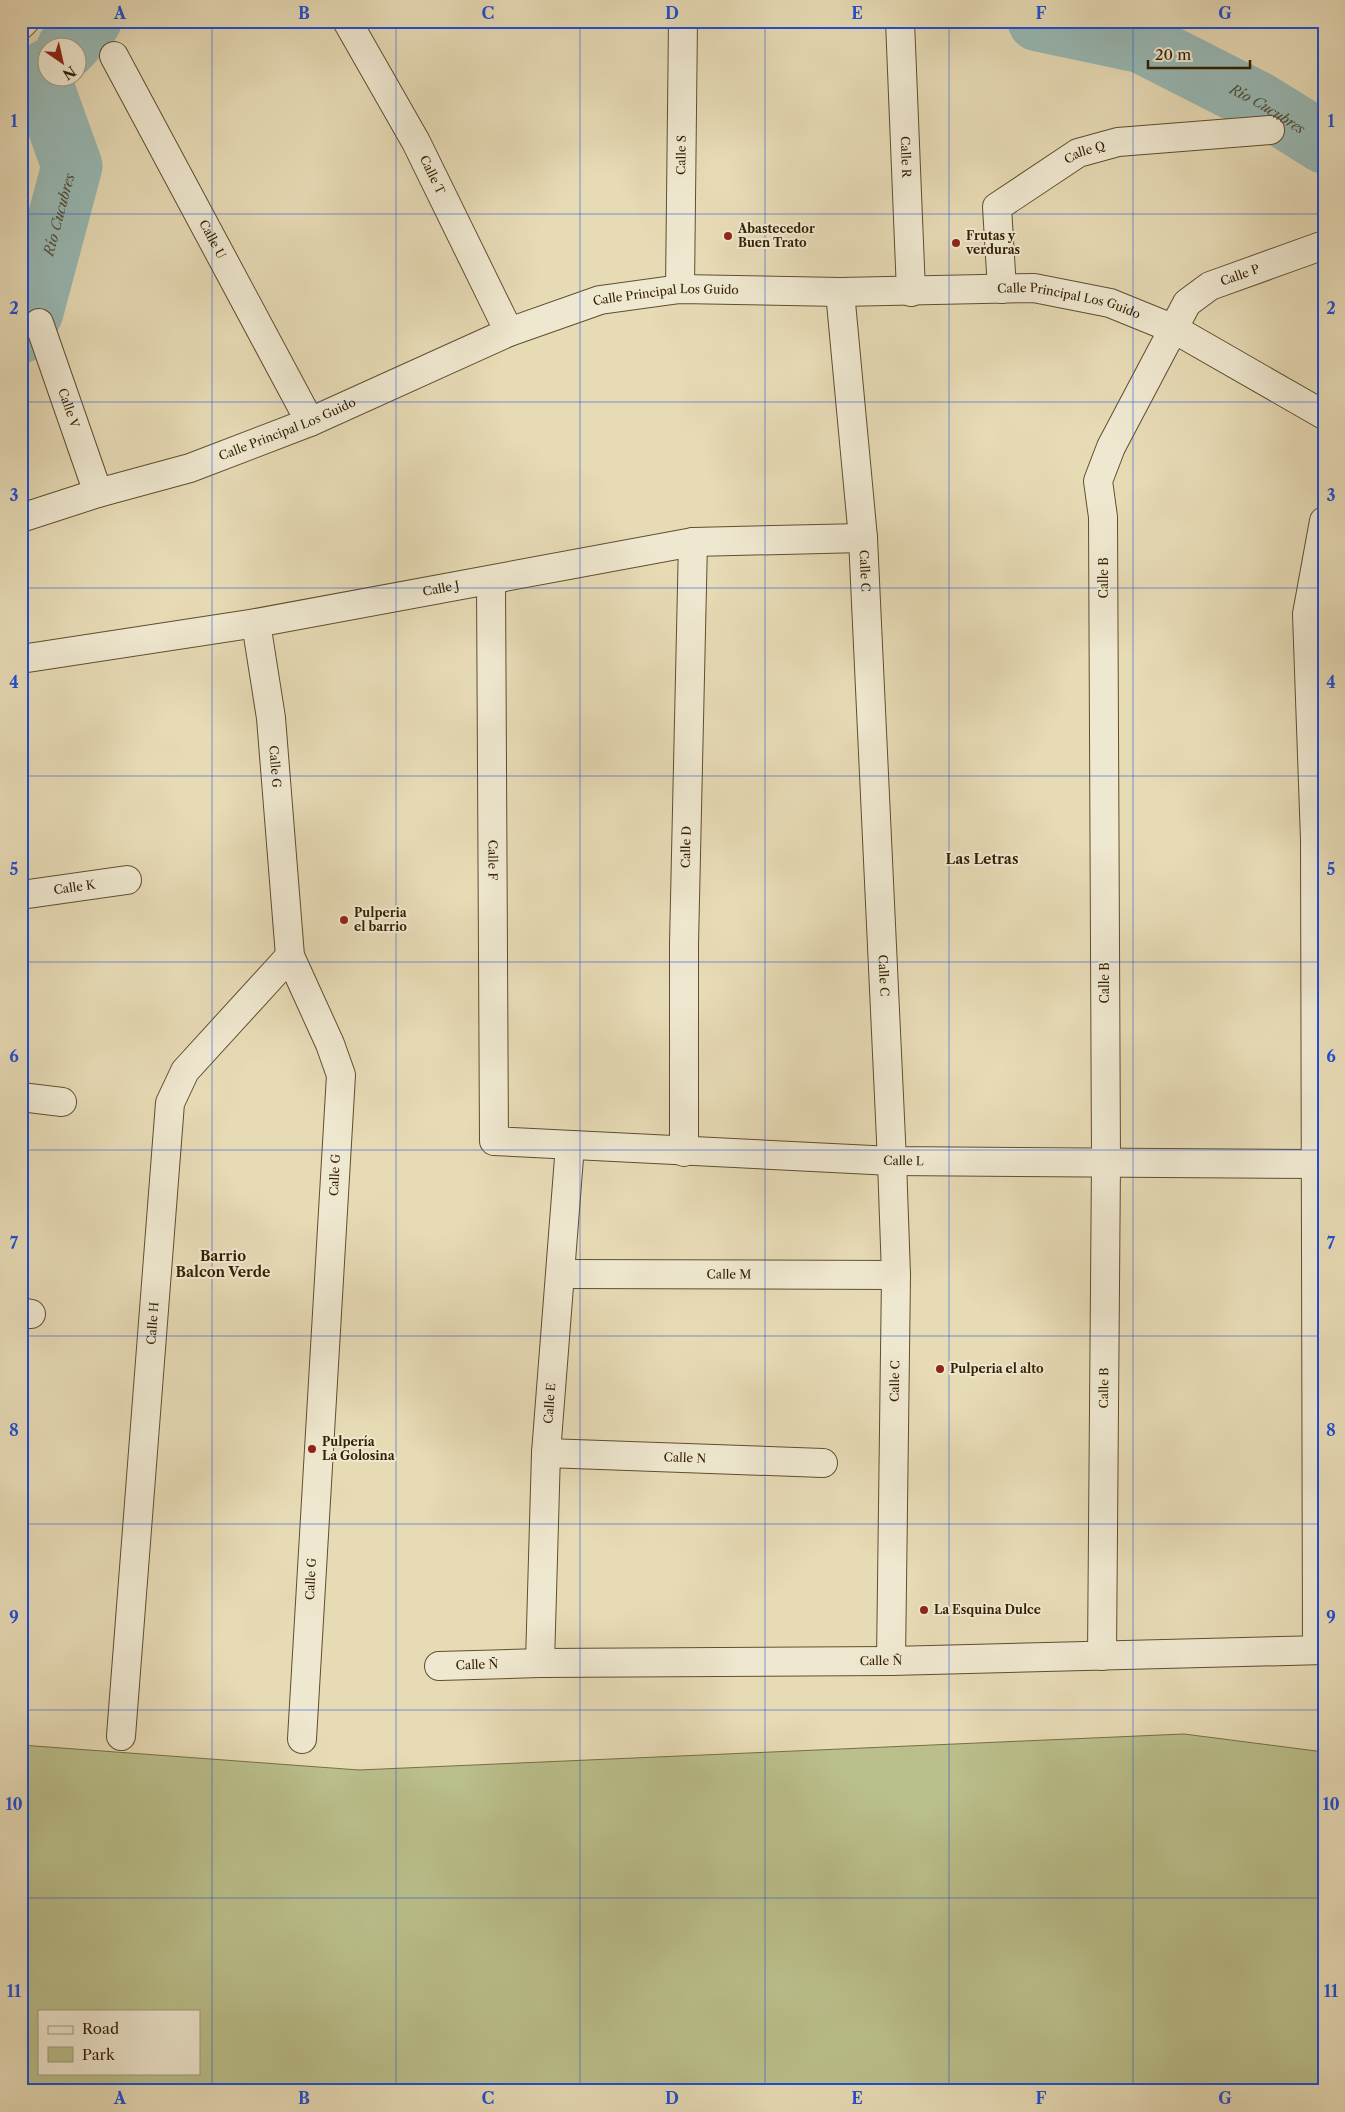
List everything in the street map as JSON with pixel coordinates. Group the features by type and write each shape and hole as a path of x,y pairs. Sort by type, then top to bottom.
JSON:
{"street":[{"path":"21,24 25,21"},
{"name":"Calle T","path":"347,21 416,142 509,332"},
{"name":"Calle S","path":"680,289 683,21"},
{"name":"Calle R","path":"900,21 911,292"},
{"name":"Calle U","path":"114,56 310,422"},
{"name":"Calle Q","path":"1002,289 996,208 1078,153 1118,142 1270,130"},
{"name":"Calle P","path":"1174,329 1187,303 1210,286 1324,245"},
{"name":"Calle Principal Los Guido","path":"21,518 98,493 190,468 310,422 509,332 600,300 680,289 911,292 1034,288 1110,304 1174,329 1324,415"},
{"name":"Calle C","path":"840,292 863,538 892,1161 896,1275 891,1661"},
{"name":"Calle V","path":"39,323 98,493"},
{"name":"Calle B","path":"1102,1656 1106,1161 1103,517 1098,481 1111,447 1174,329"},
{"path":"1320,1650 1315,1164 1319,840 1307,614 1324,521"},
{"name":"Calle J","path":"21,659 256,623 693,542 863,538"},
{"name":"Calle D","path":"684,1152 684,944 693,542"},
{"name":"Calle F","path":"491,580 494,1140"},
{"name":"Calle G","path":"256,623 271,718 290,956 330,1044 341,1075 302,1739"},
{"name":"Calle K","path":"21,895 127,880"},
{"name":"Calle H","path":"121,1736 170,1103 185,1072 290,956"},
{"path":"21,1098 62,1102"},
{"name":"Calle L","path":"494,1140 684,1152 892,1161 1106,1161 1315,1164"},
{"name":"Calle E","path":"540,1663 546,1453 570,1145"},
{"name":"Calle M","path":"560,1274 896,1275"},
{"name":"Calle N","path":"546,1453 823,1463"},
{"name":"Calle Ñ","path":"439,1666 540,1663 891,1661 1320,1650"}],"green space":[{"path":"1184,1734 1324,1752 1324,2091 21,2091 21,1745 359,1770"}],"waterway":[{"name":"Río Cucubres","path":"76,38 91,21"},
{"name":"Río Cucubres","path":"1038,21 1142,43 1258,102 1324,143"},
{"name":"Río Cucubres","path":"21,333 33,312 72,166 44,88"}],"place":[{"name":"Abastecedor Buen Trato","path":"728,236"},
{"name":"Frutas y verduras","path":"956,243"},
{"name":"Pulperia el barrio","path":"344,920"},
{"name":"Pulperia el alto","path":"940,1369"},
{"name":"Pulpería La Golosina","path":"312,1449"},
{"name":"La Esquina Dulce","path":"924,1610"}],"district":[{"name":"Las Letras","path":"982,859"},
{"name":"Barrio Balcon Verde","path":"223,1264"}]}
